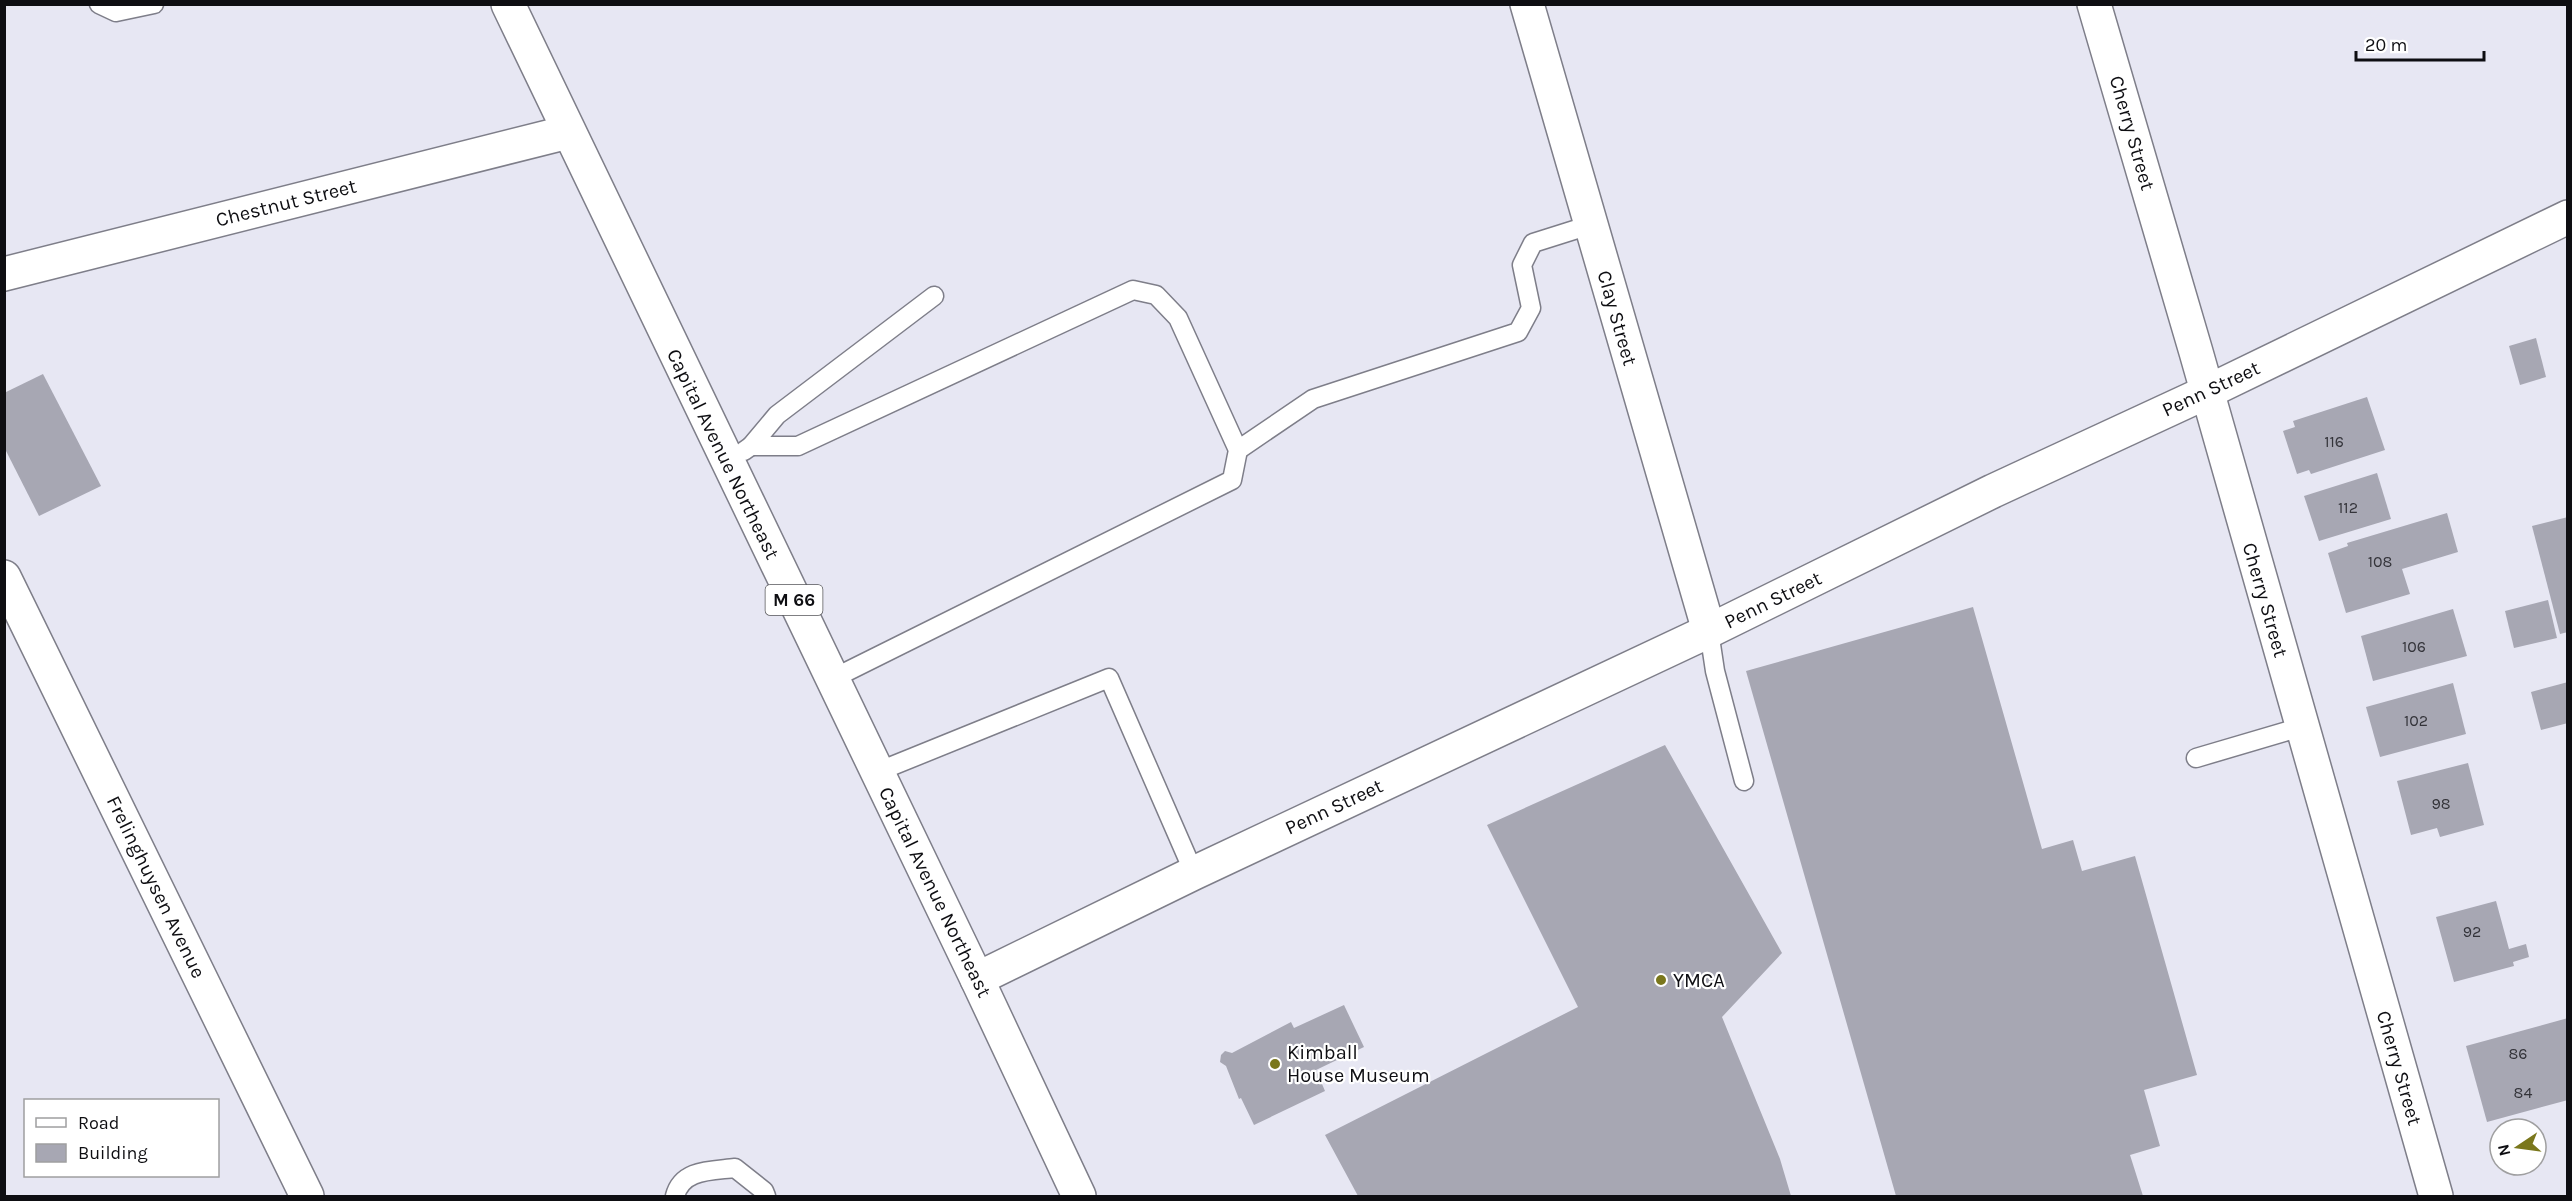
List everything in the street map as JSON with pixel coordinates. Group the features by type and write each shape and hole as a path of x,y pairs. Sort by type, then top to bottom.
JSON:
{"street":[{"name":"Capital Avenue Northeast","path":"508,4 568,132 739,454 832,679 1079,1197"},
{"name":"Clay Street","path":"1527,4 1709,631"},
{"name":"Cherry Street","path":"2094,4 2436,1197"},
{"name":"Chestnut Street","path":"4,274 568,132"},
{"name":"Penn Street","path":"977,979 1194,873 1709,631 1993,491 2207,392 2568,217"},
{"name":"Frelinghuysen Avenue","path":"4,577 307,1197"}],"lane":[{"path":"99,4 116,12 154,4"},
{"path":"1238,450 1313,399 1518,332 1531,308 1522,265 1533,243 1590,225"},
{"path":"739,454 798,446 1133,290 1156,295 1178,318 1238,450 1232,480 832,679"},
{"path":"739,454 777,415 934,296"},
{"path":"1709,631 1715,671 1744,781"},
{"path":"877,772 1109,678 1194,873"},
{"path":"2196,758 2301,727"},
{"path":"675,1197 678,1186 692,1174 735,1168 764,1191 766,1197"}],"building":[{"path":"2536,338 2546,377 2520,385 2509,346"},
{"path":"43,374 101,486 39,516 4,447 4,393"},
{"path":"2367,397 2385,450 2311,474 2309,470 2297,474 2283,431 2295,427 2293,421"},
{"path":"2377,473 2391,519 2319,541 2304,496"},
{"path":"2447,513 2458,552 2402,569 2410,594 2346,613 2328,553 2348,546 2347,543"},
{"path":"2568,517 2568,632 2560,634 2532,526"},
{"path":"2548,600 2557,638 2514,648 2505,611"},
{"path":"1973,607 2042,849 2073,840 2082,871 2135,856 2197,1075 2144,1090 2160,1146 2130,1155 2143,1196 1896,1196 1746,671"},
{"path":"2453,609 2467,656 2373,681 2361,636"},
{"path":"2568,682 2568,723 2541,730 2531,692"},
{"path":"2453,683 2466,734 2380,757 2366,707"},
{"name":"YMCA","path":"1665,745 1782,953 1722,1017 1780,1159 1791,1196 1358,1196 1325,1135 1578,1007 1487,825"},
{"path":"2468,763 2484,825 2440,837 2437,828 2411,835 2397,781"},
{"path":"2496,901 2509,949 2526,944 2529,957 2513,962 2514,966 2454,982 2436,917"},
{"name":"Kimball House Museum","path":"1344,1005 1364,1047 1316,1070 1325,1091 1254,1125 1241,1098 1239,1099 1226,1066 1220,1062 1221,1055 1225,1051 1232,1053 1291,1022 1294,1028"},
{"path":"2568,1018 2568,1100 2505,1117 2488,1117 2487,1122 2466,1046"}],"place":[{"name":"YMCA","path":"1661,980"},
{"name":"Kimball House Museum","path":"1275,1064"}]}
